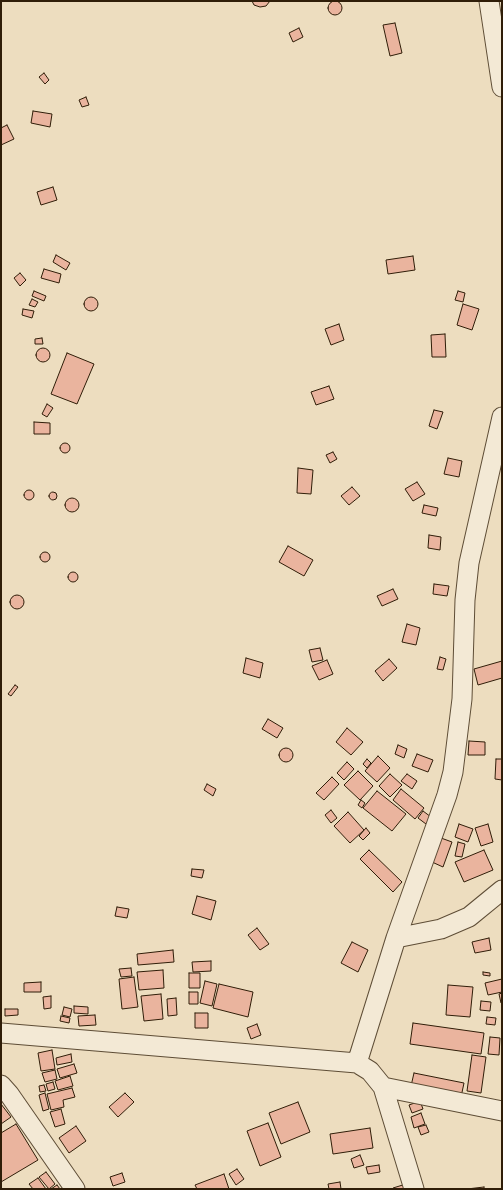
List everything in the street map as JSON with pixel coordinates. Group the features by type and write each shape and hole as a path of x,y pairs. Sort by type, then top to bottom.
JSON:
{"street":[{"path":"489,1 502,87"},
{"path":"357,1063 396,938 447,795 453,772 462,699 465,600 469,564 502,418"},
{"path":"396,938 441,929 469,917 502,890"},
{"path":"1,1033 357,1063 370,1071 383,1087 414,1189"},
{"path":"1,1085 9,1094 75,1189"},
{"path":"383,1087 502,1111"}],"building":[{"path":"252,1 270,1 266,6 260,7 254,5"},
{"path":"335,1 340,3 342,8 340,13 335,15 330,13 328,8 330,3"},
{"path":"395,23 402,53 390,56 383,25"},
{"path":"299,28 303,37 293,42 289,33"},
{"path":"44,73 49,80 45,84 39,77"},
{"path":"86,97 89,105 82,107 79,100"},
{"path":"33,111 52,114 50,127 31,123"},
{"path":"7,125 14,139 1,145 1,128"},
{"path":"53,187 57,200 41,205 37,192"},
{"path":"56,255 70,263 66,270 53,262"},
{"path":"413,256 415,270 388,274 386,260"},
{"path":"44,269 61,274 59,283 41,278"},
{"path":"20,273 26,280 20,286 14,278"},
{"path":"34,291 46,296 44,301 32,296"},
{"path":"458,291 465,293 463,302 455,300"},
{"path":"88,297 94,297 98,301 98,307 94,311 88,311 84,307 84,301"},
{"path":"32,299 38,302 35,307 29,305"},
{"path":"463,304 479,309 472,330 457,325"},
{"path":"23,309 34,311 32,318 22,315"},
{"path":"339,324 344,340 331,345 325,329"},
{"path":"445,334 446,357 432,357 431,335"},
{"path":"42,338 43,344 35,344 35,339"},
{"path":"40,348 46,348 50,352 50,358 46,362 40,362 36,358 36,352"},
{"path":"67,353 94,364 77,404 51,394"},
{"path":"329,386 334,399 316,405 311,392"},
{"path":"47,404 53,408 47,417 42,414"},
{"path":"434,410 443,412 437,429 429,426"},
{"path":"34,422 50,423 50,434 34,434"},
{"path":"63,443 67,443 69,444 69,452 63,453 60,450 60,446"},
{"path":"333,452 337,459 330,463 326,455"},
{"path":"448,458 462,461 459,477 444,474"},
{"path":"298,468 313,470 311,494 297,493"},
{"path":"417,482 425,494 413,501 405,489"},
{"path":"352,487 360,496 349,505 341,496"},
{"path":"27,490 31,490 34,495 31,500 27,500 24,497 24,493"},
{"path":"51,492 55,492 57,496 55,500 51,500 49,498 49,494"},
{"path":"69,498 75,498 79,502 79,508 75,512 69,512 65,508 65,502"},
{"path":"424,505 438,508 436,516 422,513"},
{"path":"429,535 441,537 440,550 428,548"},
{"path":"288,546 313,560 304,576 279,562"},
{"path":"43,552 47,552 49,553 49,561 43,562 40,559 40,555"},
{"path":"71,572 75,572 77,573 77,581 71,582 68,579 68,575"},
{"path":"434,584 449,586 447,596 433,594"},
{"path":"393,589 398,599 382,606 377,596"},
{"path":"14,595 20,595 24,599 24,605 20,609 14,609 10,605 10,599"},
{"path":"407,624 420,628 416,645 402,642"},
{"path":"320,648 323,660 312,662 309,650"},
{"path":"440,657 446,659 443,670 437,669"},
{"path":"246,658 263,663 260,678 243,673"},
{"path":"389,659 397,668 383,681 375,671"},
{"path":"327,660 333,674 319,680 312,666"},
{"path":"502,661 502,678 478,685 474,669"},
{"path":"15,685 18,687 11,696 8,694"},
{"path":"268,719 283,728 277,738 262,729"},
{"path":"347,728 363,742 351,755 336,742"},
{"path":"469,741 485,742 485,755 468,755"},
{"path":"398,745 407,749 404,758 395,754"},
{"path":"286,748 291,750 293,755 291,760 286,762 281,760 279,755 281,750"},
{"path":"417,754 433,760 428,772 412,766"},
{"path":"378,756 390,768 377,782 365,771"},
{"path":"367,759 371,763 367,768 363,764"},
{"path":"496,759 502,759 502,780 495,779"},
{"path":"347,762 354,769 344,780 337,773"},
{"path":"358,771 373,786 360,800 344,785"},
{"path":"390,774 402,785 390,797 379,786"},
{"path":"407,774 417,781 412,789 401,781"},
{"path":"332,777 339,784 324,800 316,793"},
{"path":"207,784 216,789 213,796 204,790"},
{"path":"401,789 424,808 415,819 393,800"},
{"path":"377,791 406,814 392,831 363,808"},
{"path":"361,800 365,803 362,808 358,805"},
{"path":"331,810 337,818 331,823 325,815"},
{"path":"423,811 431,817 426,824 418,818"},
{"path":"348,812 364,830 350,843 334,826"},
{"path":"459,824 473,829 468,842 455,837"},
{"path":"488,824 493,842 481,846 475,828"},
{"path":"366,828 370,833 363,840 359,836"},
{"path":"441,838 452,842 443,867 432,862"},
{"path":"458,842 465,844 462,857 455,856"},
{"path":"369,850 402,882 393,892 360,859"},
{"path":"484,850 493,870 464,882 455,862"},
{"path":"192,869 204,870 202,878 191,876"},
{"path":"197,896 216,901 211,920 192,914"},
{"path":"117,907 129,909 127,918 115,916"},
{"path":"257,928 269,944 260,950 248,935"},
{"path":"489,938 491,950 475,953 472,942"},
{"path":"352,942 368,950 358,972 341,963"},
{"path":"173,950 174,962 138,965 137,954"},
{"path":"211,961 211,971 193,972 192,962"},
{"path":"131,968 132,976 121,977 119,969"},
{"path":"163,970 164,988 139,990 137,972"},
{"path":"483,972 490,973 490,976 483,975"},
{"path":"189,973 200,973 200,988 189,988"},
{"path":"134,977 138,1007 122,1009 119,979"},
{"path":"502,979 502,992 488,995 485,983"},
{"path":"205,981 217,984 212,1006 200,1003"},
{"path":"41,982 41,992 24,992 24,983"},
{"path":"219,984 253,992 248,1017 213,1008"},
{"path":"448,985 473,987 470,1017 446,1015"},
{"path":"189,992 198,992 198,1004 189,1004"},
{"path":"502,993 502,1003 501,1003 499,994"},
{"path":"161,994 163,1019 144,1021 141,996"},
{"path":"51,996 51,1008 44,1009 43,997"},
{"path":"176,998 177,1015 168,1016 167,999"},
{"path":"481,1001 491,1002 490,1011 480,1010"},
{"path":"74,1006 88,1007 88,1014 74,1013"},
{"path":"64,1007 72,1009 70,1017 62,1015"},
{"path":"5,1009 18,1009 18,1015 5,1016"},
{"path":"195,1013 208,1013 208,1028 195,1028"},
{"path":"95,1015 96,1025 79,1026 78,1016"},
{"path":"61,1016 70,1018 69,1023 60,1021"},
{"path":"487,1017 496,1018 495,1025 486,1024"},
{"path":"413,1023 484,1033 481,1054 410,1044"},
{"path":"257,1024 261,1035 251,1039 247,1028"},
{"path":"490,1037 500,1038 499,1055 488,1054"},
{"path":"52,1050 55,1069 41,1071 38,1053"},
{"path":"71,1054 72,1062 57,1065 56,1058"},
{"path":"472,1055 486,1057 481,1093 467,1091"},
{"path":"74,1064 77,1073 60,1078 57,1069"},
{"path":"55,1070 57,1079 45,1082 42,1073"},
{"path":"414,1073 464,1083 461,1097 411,1086"},
{"path":"70,1076 73,1086 58,1090 55,1081"},
{"path":"53,1082 55,1089 48,1091 46,1084"},
{"path":"44,1085 46,1091 40,1092 39,1086"},
{"path":"72,1088 75,1097 63,1100 64,1107 51,1110 47,1094"},
{"path":"45,1093 49,1109 43,1111 39,1095"},
{"path":"125,1093 134,1102 118,1117 109,1107"},
{"path":"420,1101 423,1109 412,1113 409,1105"},
{"path":"298,1102 310,1132 281,1144 269,1113"},
{"path":"1,1104 11,1117 1,1124"},
{"path":"61,1109 65,1124 55,1127 50,1112"},
{"path":"421,1113 425,1124 414,1128 411,1117"},
{"path":"268,1123 281,1157 260,1166 247,1131"},
{"path":"16,1124 38,1160 1,1182 1,1133"},
{"path":"426,1125 429,1132 421,1135 418,1127"},
{"path":"76,1126 86,1141 69,1153 59,1138"},
{"path":"370,1128 373,1148 333,1154 330,1134"},
{"path":"360,1155 364,1165 354,1168 351,1159"},
{"path":"379,1165 380,1172 368,1174 366,1167"},
{"path":"237,1169 244,1179 236,1185 229,1174"},
{"path":"46,1172 55,1184 49,1189 39,1177"},
{"path":"122,1173 125,1182 113,1186 110,1177"},
{"path":"224,1174 229,1189 197,1189 195,1185"},
{"path":"38,1178 46,1189 33,1189 29,1184"},
{"path":"340,1182 341,1189 329,1189 328,1184"},
{"path":"406,1184 408,1189 393,1188"},
{"path":"57,1185 60,1189 51,1189"},
{"path":"484,1187 484,1189 467,1189"}]}
